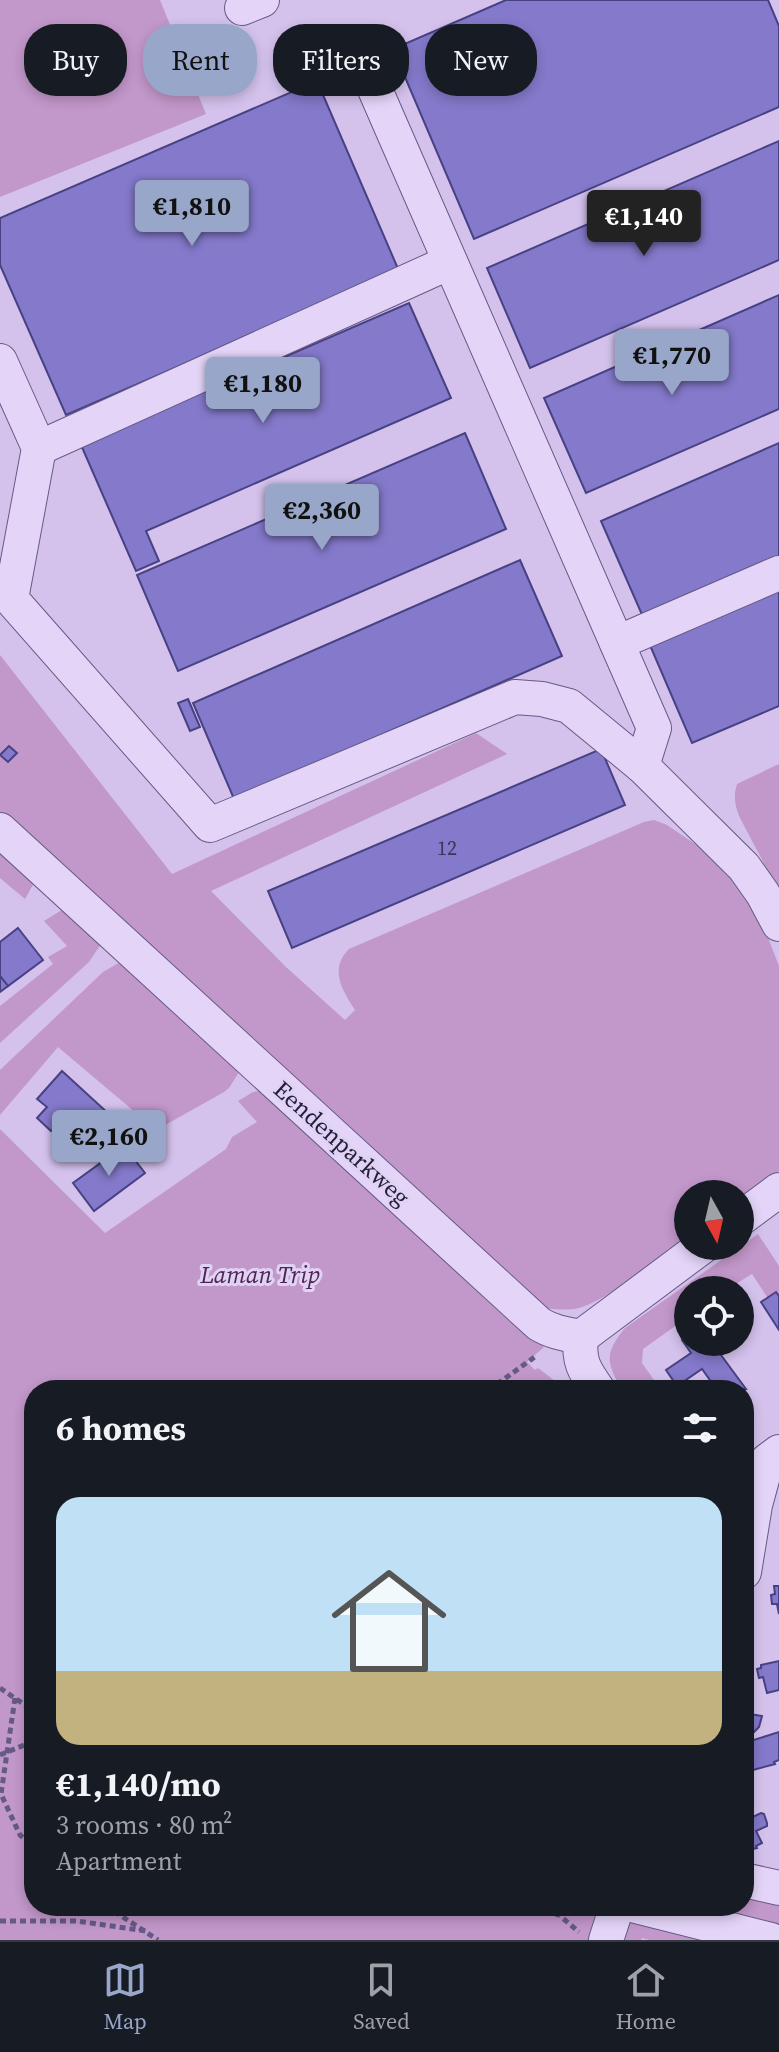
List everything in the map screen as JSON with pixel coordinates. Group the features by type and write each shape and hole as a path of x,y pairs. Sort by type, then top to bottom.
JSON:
{"street":[{"path":"378,96 654,728 642,766"},
{"path":"39,448 450,262"},
{"path":"0,361 39,448 6,592 210,825 515,697 542,699 569,706 642,766 744,867 779,924"},
{"path":"617,643 779,573"},
{"name":"Eendenparkweg","path":"0,830 539,1324 557,1333 581,1337"},
{"path":"754,1209 779,1190"},
{"path":"590,1380 580,1361 581,1337 684,1260"},
{"path":"754,1495 767,1461 779,1452"},
{"path":"754,1882 779,1888"},
{"path":"606,1940 614,1916"},
{"path":"676,1916 771,1940"}],"path":[{"path":"503,1380 547,1349 581,1337"},
{"path":"0,1688 24,1704"},
{"path":"15,1698 3,1754 0,1794 24,1838"},
{"path":"3,1754 24,1745"},
{"path":"122,1916 158,1940"},
{"path":"560,1916 589,1940"},
{"path":"0,1921 77,1921 146,1931"}],"green space":[{"path":"0,0 160,0 170,24 143,24 143,96 199,96 206,114 0,197"},
{"path":"0,655 172,874 476,733 507,754 211,891 286,967 345,1020 355,1010 342,987 339,972 349,949 644,822 654,820 667,825 698,846 740,887 757,909 779,966 779,1171 754,1189 754,1180 674,1180 674,1246 620,1287 591,1303 570,1309 542,1308 0,813"},
{"path":"779,764 779,892 740,818 735,797 737,784"},
{"path":"0,841 38,876 25,899 0,878"},
{"path":"70,905 105,938 89,962 0,1043 0,1006 53,964 48,957 67,946 44,921"},
{"path":"127,958 244,1064 229,1088 167,1124 148,1123 58,1047 0,1115 0,1070 103,972"},
{"name":"Laman Trip","path":"269,1089 545,1342 543,1348 527,1362 554,1380 24,1380 24,1916 599,1916 592,1940 0,1940 0,1129 105,1233 226,1149 232,1137 257,1122 238,1101 253,1092"},
{"path":"758,1234 779,1266 779,1315 752,1274 699,1276 721,1260 754,1260 754,1237"},
{"path":"674,1293 674,1327 643,1349 642,1363 654,1380 617,1380 610,1365 613,1345 625,1328"},
{"path":"754,1900 779,1906 779,1932 714,1916 754,1916"},
{"path":"643,1921 714,1940 616,1940 624,1923"}],"building":[{"path":"506,0 768,0 779,26 779,107 474,239 409,87 409,42 425,35 425,96 537,96 537,24 451,24"},
{"path":"282,96 323,96 399,271 66,415 0,265 0,218"},
{"path":"779,141 779,260 530,368 487,268"},
{"path":"779,295 779,409 586,493 544,398"},
{"path":"409,303 451,398 146,531 159,561 136,571 81,445"},
{"path":"465,433 506,529 178,671 137,575"},
{"path":"779,443 779,557 643,617 601,521"},
{"path":"520,560 562,656 234,799 193,703"},
{"path":"779,587 779,706 692,743 649,643"},
{"path":"188,699 200,727 190,731 178,703"},
{"path":"9,746 17,753 8,762 0,755"},
{"path":"601,749 625,805 292,948 268,891"},
{"path":"18,928 43,960 8,986 0,976 0,942"},
{"path":"0,976 8,986 0,992"},
{"path":"62,1071 109,1114 84,1142 61,1120 51,1131 37,1118 47,1107 37,1099"},
{"path":"124,1146 145,1173 94,1211 73,1183"},
{"path":"776,1292 779,1296 779,1330 761,1302"},
{"path":"687,1356 722,1356 739,1380 710,1380 702,1369 686,1380 673,1380 666,1370"},
{"path":"774,1586 779,1586 779,1614 777,1604 772,1604"},
{"path":"779,1661 779,1690 767,1693 763,1677 759,1678 757,1669"},
{"path":"754,1715 762,1716 754,1732"},
{"path":"779,1732 779,1760 754,1770 754,1740"},
{"path":"764,1814 767,1826 756,1831 762,1843 754,1849 754,1816"}]}
